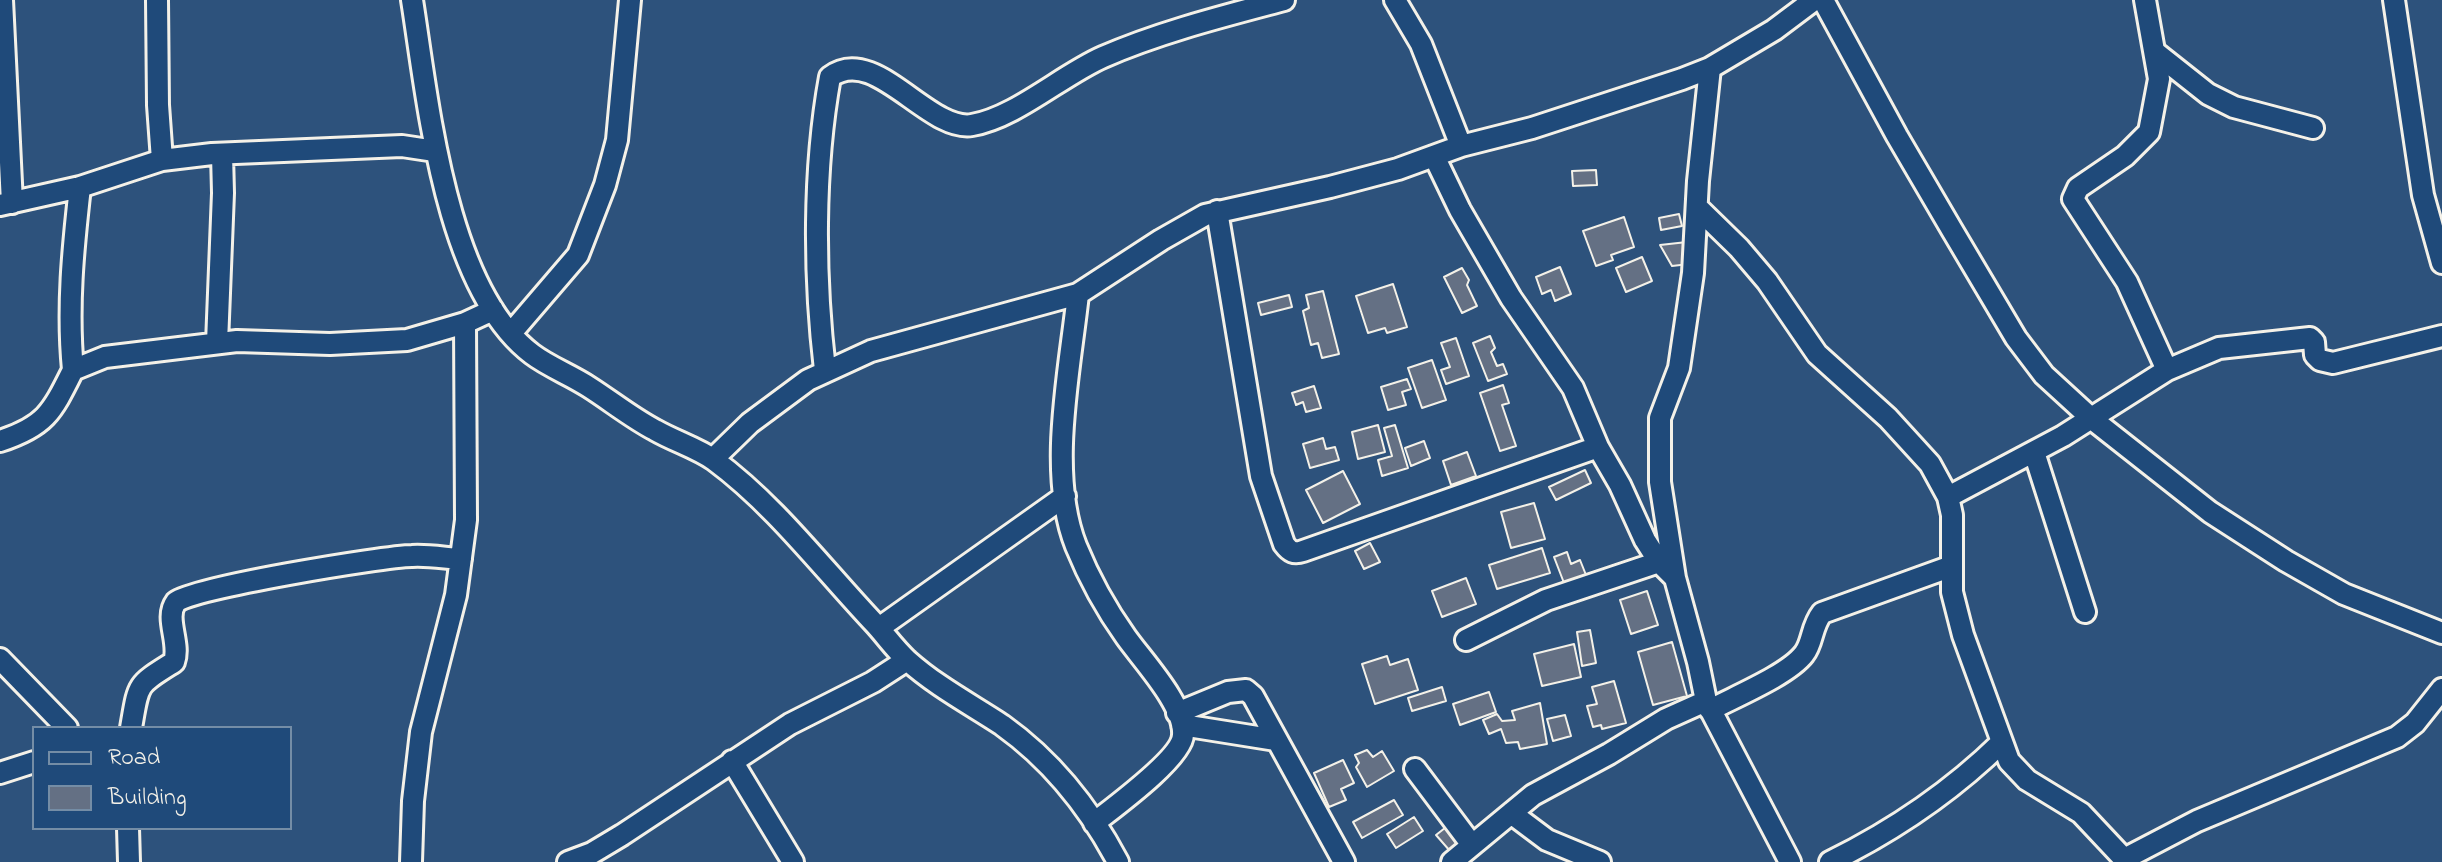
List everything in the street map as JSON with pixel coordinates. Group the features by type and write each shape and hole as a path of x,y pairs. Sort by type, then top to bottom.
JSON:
{"street":[{"path":"2,0 6,204 80,187 162,160 279,149 402,146 435,151"},
{"path":"157,0 162,160"},
{"path":"412,0 435,151 457,227 472,268 493,310 531,353 652,429 713,459 788,529 907,660 1004,727 1050,766 1076,796 1118,862"},
{"path":"512,332 578,255 605,185 617,140 630,0"},
{"path":"825,370 819,319 819,196 830,77 839,70 859,70 880,79 952,123 967,126 1004,114 1100,58 1131,45 1284,0"},
{"path":"1395,0 1421,44 1461,146"},
{"path":"713,459 750,423 825,370 871,351 1078,294 1205,215 1330,187 1461,146 1532,128 1710,68 1774,30 1814,0"},
{"path":"1823,0 1897,136 2016,338 2044,375 2092,419 2210,512 2344,594 2442,633"},
{"path":"2145,0 2159,79 2149,132 2125,156 2078,188 2073,199 2127,282 2167,370"},
{"path":"2394,0 2423,195 2442,263"},
{"path":"2155,52 2208,94 2234,107 2313,128"},
{"path":"1710,68 1696,246 1679,368 1660,418 1660,482 1675,578 1708,706 1790,862"},
{"path":"217,343 222,154"},
{"path":"1434,156 1460,210 1504,285 1539,343 1573,388 1598,447 1620,485 1645,540 1659,562 1675,578"},
{"path":"0,441 20,434 52,412 73,370 69,330 70,284 80,187"},
{"path":"1697,207 1758,270 1817,354 1888,418 1930,464 1948,497 1952,515 1952,592 1963,635 2009,761 2027,780 2081,813 2126,861 2197,821 2397,737 2415,723 2442,689"},
{"path":"1217,211 1261,476 1284,544 1290,551 1296,553 1598,447"},
{"path":"1078,294 1062,439 1065,496 1075,544 1095,589 1180,719 1183,737 1179,748 1152,775 1094,823"},
{"path":"73,370 105,357 237,341 330,344 407,340 465,323 493,310"},
{"path":"411,862 413,801 421,732 445,642 466,520 465,323"},
{"path":"1948,497 2092,419 2167,370 2219,348 2310,338 2314,342 2315,355 2320,360 2333,363 2442,336"},
{"path":"2034,452 2085,612"},
{"path":"879,628 1065,496"},
{"path":"1645,540 1667,531"},
{"path":"131,726 140,686 147,678 174,662 177,653 171,617 180,598 337,565 412,556 461,559"},
{"path":"1466,640 1546,600 1659,562"},
{"path":"1452,862 1533,795 1666,719 1708,706 1787,669 1805,653 1814,624 1822,613 1952,566"},
{"path":"0,659 65,726"},
{"path":"568,862 592,853 622,835 790,724 873,682 907,660"},
{"path":"1180,719 1228,692 1246,690 1253,696 1344,862"},
{"path":"1180,719 1276,740"},
{"path":"1830,862 1859,848 1923,808 1967,776 2002,742"},
{"path":"732,761 793,862"},
{"path":"0,773 32,763"},
{"path":"1415,769 1472,845"},
{"path":"1511,813 1547,840 1600,862"},
{"path":"128,830 129,862"}],"building":[{"path":"1596,170 1597,185 1573,186 1572,171"},
{"path":"1679,214 1682,226 1661,230 1659,218"},
{"path":"1624,217 1634,247 1611,255 1613,260 1596,266 1583,231"},
{"path":"1687,242 1689,264 1672,266 1660,245"},
{"path":"1642,257 1652,281 1626,292 1616,268"},
{"path":"1560,267 1571,294 1555,301 1551,290 1542,294 1536,277"},
{"path":"1462,268 1477,306 1462,313 1444,277"},
{"path":"1393,284 1407,327 1387,333 1385,328 1368,333 1356,296"},
{"path":"1323,291 1339,354 1322,358 1318,343 1311,345 1303,311 1309,308 1306,295"},
{"path":"1289,295 1292,307 1261,315 1258,303"},
{"path":"1490,336 1495,348 1491,352 1497,366 1503,364 1507,374 1488,381 1473,343"},
{"path":"1456,338 1469,376 1446,384 1441,370 1450,367 1441,343"},
{"path":"1432,360 1446,400 1422,408 1408,368"},
{"path":"1407,379 1411,389 1402,392 1406,405 1388,410 1381,387"},
{"path":"1503,385 1509,403 1502,405 1516,446 1500,451 1480,393"},
{"path":"1314,386 1321,408 1306,412 1303,402 1296,405 1292,393"},
{"path":"1378,425 1385,452 1358,459 1352,432"},
{"path":"1395,425 1408,468 1382,476 1378,460 1392,456 1384,428"},
{"path":"1323,438 1326,449 1335,447 1339,460 1310,468 1303,444"},
{"path":"1424,441 1430,458 1411,466 1405,448"},
{"path":"1467,452 1476,476 1451,485 1443,461"},
{"path":"1585,470 1591,483 1556,500 1549,487"},
{"path":"1343,471 1360,504 1323,523 1306,490"},
{"path":"1534,503 1545,539 1511,548 1501,512"},
{"path":"1370,543 1380,562 1364,569 1355,551"},
{"path":"1542,548 1550,573 1497,589 1489,565"},
{"path":"1567,552 1571,564 1580,560 1586,575 1564,583 1554,557"},
{"path":"1466,578 1476,604 1442,617 1432,591"},
{"path":"1647,591 1658,625 1631,634 1620,600"},
{"path":"1590,630 1596,663 1582,666 1577,632"},
{"path":"1672,642 1687,696 1653,705 1638,652"},
{"path":"1574,644 1581,677 1542,686 1534,654"},
{"path":"1387,656 1390,665 1408,659 1418,690 1375,704 1362,664"},
{"path":"1614,681 1626,723 1602,729 1601,725 1593,727 1587,706 1597,704 1592,687"},
{"path":"1442,687 1446,701 1412,711 1408,698"},
{"path":"1489,692 1496,712 1460,725 1453,704"},
{"path":"1540,703 1547,744 1520,749 1518,742 1506,743 1501,729 1489,734 1483,720 1497,714 1502,721 1515,720 1512,711"},
{"path":"1565,715 1571,736 1553,741 1547,719"},
{"path":"1367,750 1373,757 1382,751 1394,771 1367,787 1356,767 1359,763 1355,755"},
{"path":"1343,760 1354,783 1341,789 1346,800 1329,807 1314,773"},
{"path":"1394,800 1403,815 1362,838 1353,822"},
{"path":"1414,817 1423,831 1396,848 1387,834"},
{"path":"1450,824 1464,840 1450,851 1436,835"}]}
